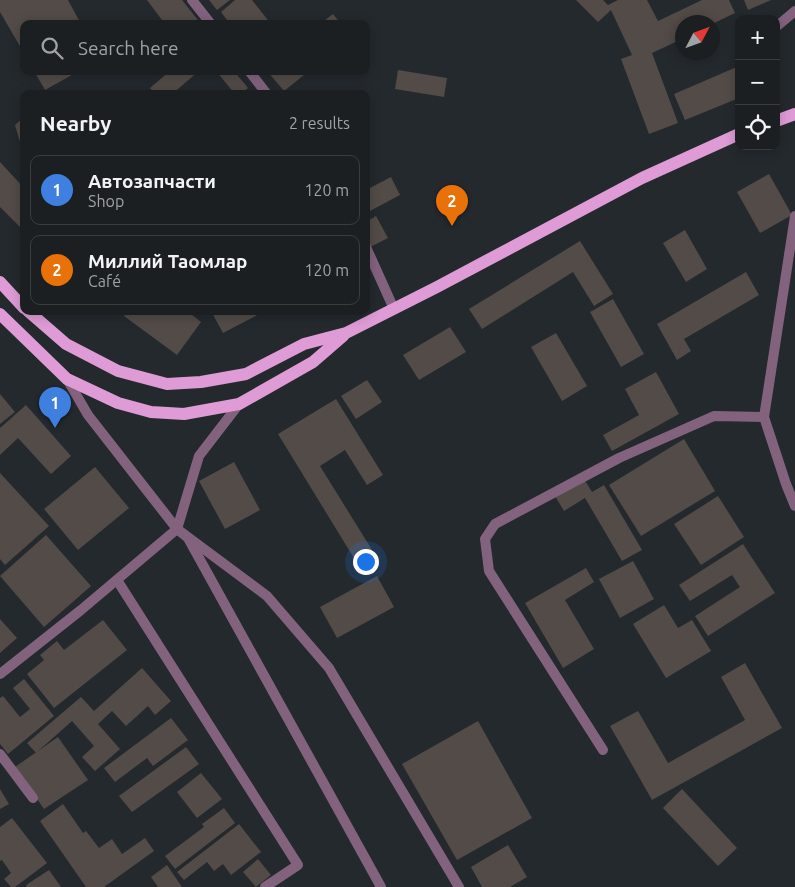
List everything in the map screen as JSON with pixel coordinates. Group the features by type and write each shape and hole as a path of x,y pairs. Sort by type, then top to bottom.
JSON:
{"main road":[{"path":"780,119 795,114"},
{"path":"33,315 66,344 118,371 167,384 200,382 246,374 304,344 346,333 642,178 735,136"},
{"path":"0,282 20,304"},
{"path":"0,314 67,379 118,403 151,412 184,414 239,404 313,362 346,333"}],"street":[{"path":"192,0 208,20"},
{"path":"780,24 795,11"},
{"path":"252,75 264,90"},
{"path":"795,216 764,417 795,506"},
{"path":"370,256 394,309"},
{"path":"67,379 88,415 177,528 188,538 381,887"},
{"path":"0,674 117,580 177,528 199,456 239,404"},
{"path":"603,750 489,571 485,539 496,524 504,519 619,458 714,416 764,417"},
{"path":"177,528 267,596 329,668 459,887"},
{"path":"117,580 298,865 265,887"},
{"path":"0,754 33,798"}],"building":[{"path":"0,0 68,0 79,20 20,20 20,46 0,12"},
{"path":"147,0 182,0 198,20 162,20"},
{"path":"209,0 230,0 217,10"},
{"path":"235,0 252,0 268,20 227,20 221,12"},
{"path":"576,0 603,0 608,5 618,0 647,0 658,21 702,0 729,0 735,13 720,20 720,15 675,15 675,42 652,53 678,123 649,134 621,59 632,55 611,10 598,22"},
{"path":"744,0 771,0 748,10"},
{"path":"333,14 338,20 325,20"},
{"path":"735,68 735,100 685,120 674,94"},
{"path":"398,70 447,78 444,97 395,89"},
{"path":"36,75 72,75 45,90"},
{"path":"165,75 194,75 177,90 152,90 150,88"},
{"path":"219,75 237,75 248,88 246,90 232,90"},
{"path":"270,75 304,75 285,90"},
{"path":"20,121 20,142 15,125"},
{"path":"0,162 20,184 20,227 0,207"},
{"path":"769,174 792,215 760,233 737,192"},
{"path":"391,177 400,195 370,211 370,188"},
{"path":"376,216 388,238 370,247 370,220"},
{"path":"685,230 707,269 686,282 663,243"},
{"path":"580,241 613,294 594,306 573,272 482,329 469,309"},
{"path":"746,272 759,295 684,339 691,351 677,360 657,324"},
{"path":"613,299 644,354 621,367 590,312"},
{"path":"192,315 201,322 177,355 124,316"},
{"path":"213,315 257,315 223,333"},
{"path":"450,327 466,352 419,380 403,355"},
{"path":"556,333 587,386 562,401 531,347"},
{"path":"656,372 679,414 612,451 603,435 639,415 625,389"},
{"path":"367,380 382,402 356,419 341,396"},
{"path":"0,394 15,412 0,424"},
{"path":"336,399 383,475 367,485 345,450 320,466 377,558 360,568 278,434"},
{"path":"26,405 71,456 51,474 18,438 0,455 0,428"},
{"path":"684,439 715,491 641,536 609,485"},
{"path":"234,462 260,510 225,529 199,481"},
{"path":"95,467 129,508 78,550 44,509"},
{"path":"0,473 49,526 5,565 0,559"},
{"path":"584,479 592,492 604,485 642,550 622,561 585,498 564,511 555,496"},
{"path":"718,496 744,537 701,565 674,524"},
{"path":"46,535 91,586 44,627 0,576"},
{"path":"743,544 775,593 708,636 695,616 740,587 732,575 690,601 679,585"},
{"path":"633,561 654,599 620,618 599,579"},
{"path":"586,568 594,582 565,600 594,649 563,668 525,603"},
{"path":"377,576 394,607 337,638 320,607"},
{"path":"664,605 678,628 692,620 711,651 666,678 633,624"},
{"path":"0,619 17,638 0,653"},
{"path":"103,620 127,650 54,708 27,674 44,660 40,655 57,641 64,650"},
{"path":"745,663 782,728 652,800 610,726 638,711 668,763 745,720 721,677"},
{"path":"142,668 171,701 155,715 148,706 126,726 112,711 98,724 120,749 95,771 82,757 94,746 72,721 36,753 27,743 81,697 94,711"},
{"path":"24,679 54,716 8,754 0,744 0,698 3,696 20,717 30,709 13,688"},
{"path":"171,718 188,740 153,766 147,758 115,782 104,768"},
{"path":"478,721 532,818 457,860 402,764"},
{"path":"58,737 88,780 44,809 15,767"},
{"path":"186,747 199,764 132,812 119,796"},
{"path":"201,773 222,799 197,818 177,792"},
{"path":"0,789 9,804 0,809"},
{"path":"682,789 737,848 718,866 663,808"},
{"path":"63,804 83,833 86,831 99,848 112,839 122,854 145,838 154,851 104,887 86,887 40,821"},
{"path":"224,808 235,823 175,869 165,856 204,827 202,824"},
{"path":"12,818 47,863 15,887 11,887 4,879 11,873 2,860 0,861 0,827"},
{"path":"239,824 261,852 231,875 223,864 214,871 207,862 184,880 177,872"},
{"path":"508,845 527,877 510,887 482,887 471,867"},
{"path":"258,859 271,875 256,887 243,872"},
{"path":"167,865 182,887 158,887 151,877"},
{"path":"49,870 61,887 27,887 26,885"}],"place":[{"name":"Миллий Таомлар","path":"452,226"},
{"name":"Автозапчасти","path":"55,428"}]}
